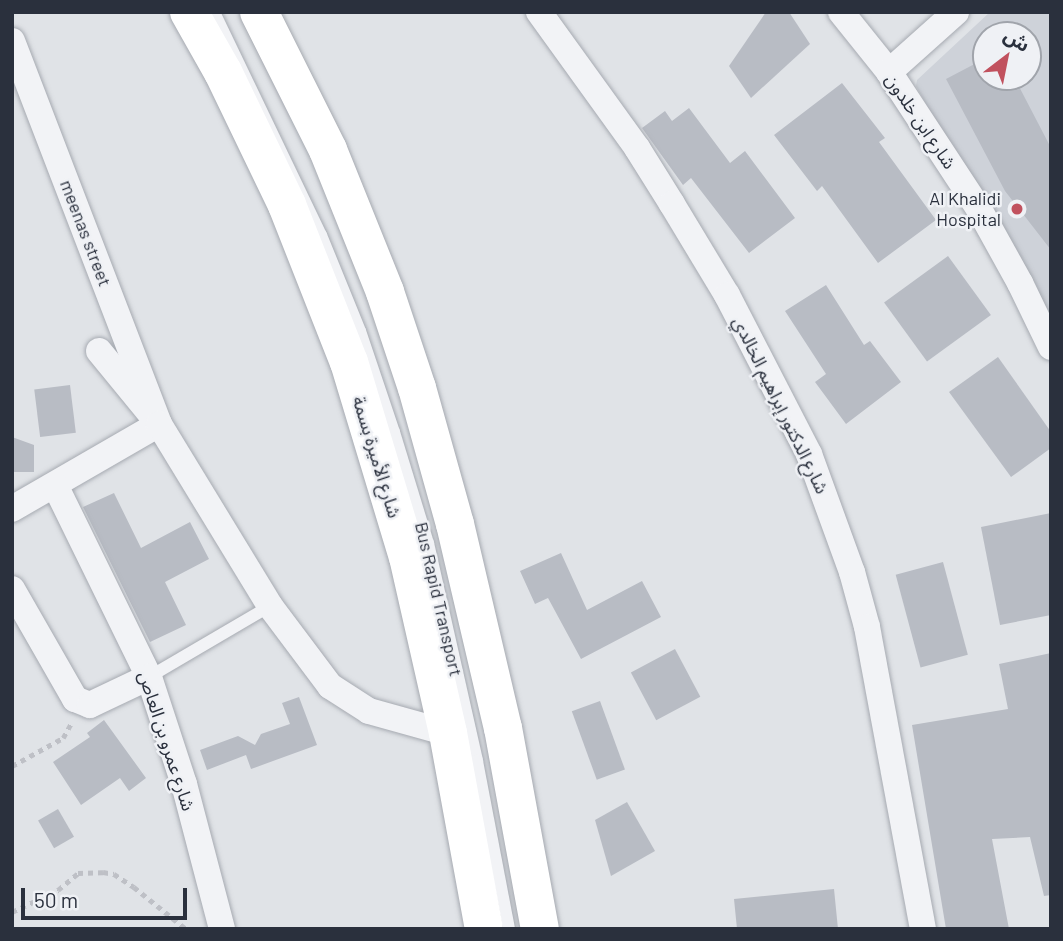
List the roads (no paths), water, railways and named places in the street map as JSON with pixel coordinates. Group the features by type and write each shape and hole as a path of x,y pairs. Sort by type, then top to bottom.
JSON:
{"main road":[{"name":"شارع الأميرة بسمة","path":"189,12 223,72 287,205 349,362 408,557 448,733 484,929"},
{"path":"259,12 328,150 385,292 417,388 455,524 500,715 540,929"}],"street":[{"name":"شارع الدكتور إبراهيم الخالدي","path":"539,12 638,148 727,295 809,454 831,510 867,627 923,929"},
{"name":"شارع ابن خلدون","path":"841,12 889,72 979,209 1020,283 1051,347"},
{"path":"889,72 957,12"},
{"name":"meenas street","path":"12,41 159,424"},
{"path":"99,351 159,424 270,606 330,686 347,699 394,720 448,733"},
{"path":"12,509 159,424"},
{"name":"شارع عمرو بن العاص","path":"55,485 149,677 184,784 222,929"},
{"path":"12,589 75,699 90,705 149,677"}],"lane":[{"name":"Bus Rapid Transport","path":"214,12 321,235 360,331 394,432 428,543 480,774 509,929"},
{"path":"149,677 270,606"}],"place":[{"name":"Al Khalidi Hospital","path":"1017,209"}]}
